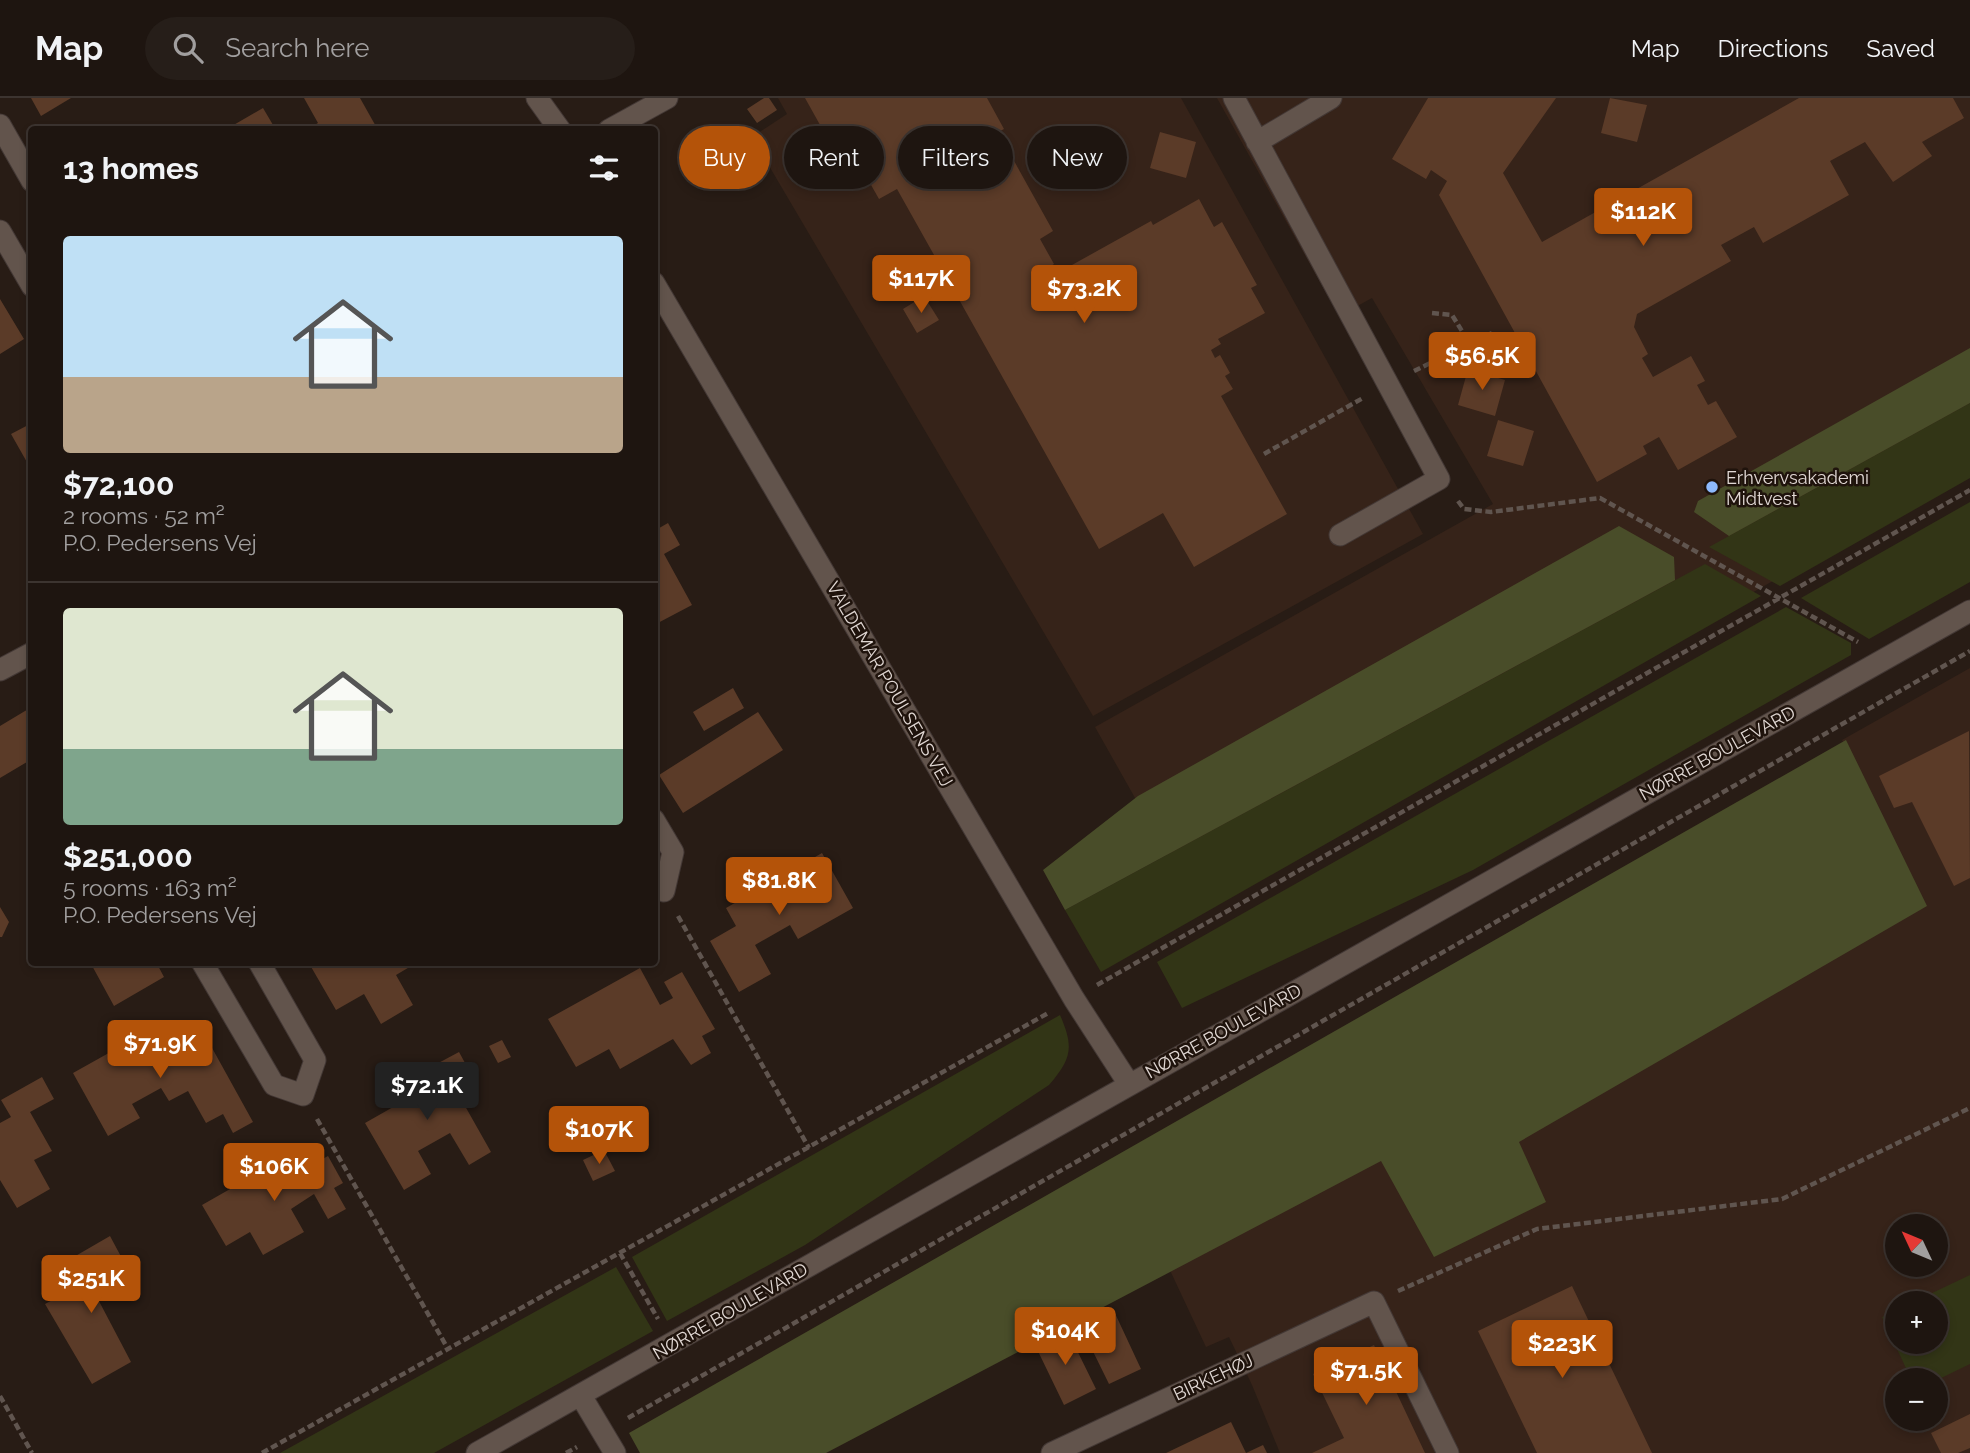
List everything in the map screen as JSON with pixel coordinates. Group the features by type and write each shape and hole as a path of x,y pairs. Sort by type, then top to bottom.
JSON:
{"street":[{"path":"537,98 557,126"},
{"path":"616,126 667,98"},
{"path":"1234,98 1440,479 1340,535"},
{"path":"1257,142 1331,98"},
{"path":"0,125 28,174"},
{"path":"0,231 28,279"},
{"name":"VALDEMAR POULSENS VEJ","path":"658,290 1074,999 1129,1084"},
{"name":"NØRRE BOULEVARD","path":"477,1453 1970,611"},
{"path":"0,670 28,655"},
{"path":"658,827 673,852 659,890"},
{"path":"204,966 274,1085 303,1095 315,1060 262,966"},
{"path":"1374,1301 1448,1453"},
{"name":"BIRKEHØJ","path":"1052,1453 1374,1301"},
{"path":"581,1396 615,1453"}],"path":[{"path":"1432,313 1452,315 1470,344"},
{"path":"1440,479 1464,509 1491,512 1600,498 1886,658"},
{"path":"262,1453 1074,999 1970,490"},
{"path":"566,1453 1970,651"},
{"path":"659,890 809,1148"},
{"path":"303,1095 448,1349"},
{"path":"1374,1301 1537,1229 1782,1199 1970,1108"},
{"path":"620,1253 673,1343"},
{"path":"0,1396 32,1453"}],"shaded area":[{"path":"778,98 1181,98 1423,534 1093,716 770,168 769,126 787,114"},
{"name":"Erhvervsakademi Midtvest","path":"1217,98 1970,98 1970,470 1196,906 1095,727 1493,504 1372,298 1339,316"},
{"path":"1970,668 1970,1453 1280,1453 1229,1337 1206,1347 1160,1249 1891,837 1842,740"}],"green space":[{"path":"1970,348 1970,403 1729,536 1694,512 1698,501"},
{"path":"1970,403 1970,478 1780,586 1709,547"},
{"path":"1970,502 1970,582 1869,639 1801,598"},
{"path":"1619,526 1674,557 1675,580 1065,910 1043,870 1138,796"},
{"path":"1705,564 1761,596 1101,972 1065,910"},
{"path":"1786,607 1851,643 1851,655 1473,870 1182,1008 1157,962"},
{"path":"1846,740 1927,906 1519,1142 1546,1202 1434,1257 1381,1161 826,1453 640,1453 629,1433"},
{"path":"1060,1015 1069,1044 1068,1052 1062,1067 1049,1085 805,1245 667,1321 632,1257"},
{"path":"616,1267 653,1331 434,1453 280,1453"},
{"path":"1970,1275 1970,1364 1948,1375 1948,1368 1906,1368 1899,1354 1948,1354 1948,1291 1936,1291"}],"building":[{"path":"31,98 71,98 41,116"},
{"path":"304,98 360,98 376,126 313,126 318,123"},
{"path":"764,98 769,98 777,110 757,123 747,109"},
{"path":"805,98 987,98 1002,126 898,126 898,189 1013,189 1013,159 1027,189 1030,189 1053,231 1040,239 1054,264 1050,267 1054,275 1151,221 1153,225 1199,199 1214,227 1222,222 1257,285 1251,288 1265,313 1218,339 1221,344 1211,350 1215,358 1220,355 1230,373 1225,376 1233,389 1221,396 1287,514 1194,567 1163,513 1099,549 897,189 879,199 873,189 884,189 884,126 821,126"},
{"path":"1428,98 1556,98 1503,173 1542,242 1799,98 1953,98 1964,118 1922,142 1932,156 1893,182 1865,142 1830,161 1849,195 1763,243 1754,227 1721,245 1731,261 1637,314 1634,327 1648,354 1642,358 1653,377 1691,356 1705,381 1697,385 1708,405 1716,401 1737,437 1678,470 1659,437 1643,446 1647,454 1597,482 1439,195 1447,181 1431,170 1426,179 1392,159"},
{"path":"1610,98 1647,105 1637,142 1601,133"},
{"path":"263,108 274,126 232,126"},
{"path":"1160,132 1196,142 1186,178 1150,168"},
{"path":"924,296 939,320 917,333 903,309"},
{"path":"0,299 24,339 0,354"},
{"path":"1468,369 1505,380 1495,416 1458,405"},
{"path":"1498,420 1534,431 1523,466 1487,456"},
{"path":"28,425 28,464 11,434"},
{"path":"668,523 680,545 664,554 692,605 658,623 658,529"},
{"path":"733,688 744,708 704,731 693,712"},
{"path":"28,709 28,761 0,778 0,726"},
{"path":"758,712 783,750 683,813 659,775"},
{"path":"1969,731 1970,878 1954,886 1912,802 1894,808 1879,776"},
{"path":"822,853 853,908 798,939 790,925 755,945 771,974 739,992 710,941 736,926 726,908"},
{"path":"0,907 9,922 2,937 0,937"},
{"path":"92,966 158,966 164,977 114,1006"},
{"path":"311,966 411,966 396,975 413,1005 381,1024 364,994 336,1010"},
{"path":"640,968 660,1005 673,998 664,982 682,972 715,1029 702,1036 711,1053 691,1065 673,1039 620,1069 609,1049 576,1067 548,1019"},
{"path":"166,1021 182,1050 206,1037 253,1122 233,1133 223,1114 206,1123 188,1091 169,1101 161,1088 132,1104 140,1118 108,1136 73,1073"},
{"path":"502,1040 511,1057 498,1063 489,1046"},
{"path":"459,1052 470,1072 452,1083 491,1152 469,1165 450,1133 418,1151 431,1174 404,1190 365,1123 409,1098 401,1083"},
{"path":"42,1077 54,1099 30,1112 52,1151 34,1160 50,1189 17,1208 0,1180 0,1123 11,1117 1,1100"},
{"path":"604,1150 615,1171 593,1181 583,1160"},
{"path":"328,1156 343,1183 334,1188 346,1209 328,1219 314,1194 291,1209 304,1232 263,1255 250,1232 226,1246 202,1205 281,1160 290,1175 316,1159 317,1162"},
{"path":"110,1236 125,1264 90,1284 131,1362 92,1384 45,1304 86,1282 72,1258"},
{"path":"1572,1286 1652,1453 1537,1453 1478,1331"},
{"path":"1113,1309 1141,1369 1109,1384 1080,1325"},
{"path":"1067,1330 1096,1389 1064,1405 1035,1345"},
{"path":"1374,1345 1425,1453 1312,1453 1344,1438 1313,1374"},
{"path":"1970,1414 1970,1448 1958,1453 1941,1453 1931,1433 1948,1431 1948,1425"},
{"path":"1231,1422 1246,1453 1166,1453"},
{"path":"1263,1445 1267,1453 1246,1453"}],"place":[{"name":"Erhvervsakademi Midtvest","path":"1712,487"}]}
